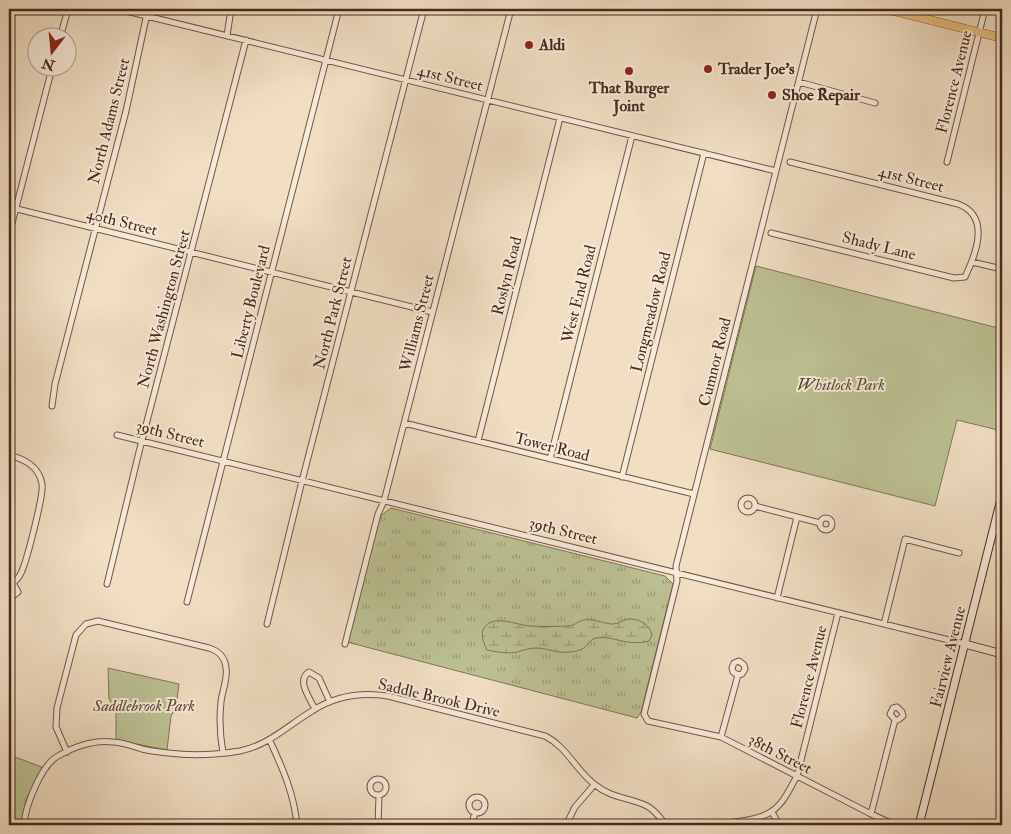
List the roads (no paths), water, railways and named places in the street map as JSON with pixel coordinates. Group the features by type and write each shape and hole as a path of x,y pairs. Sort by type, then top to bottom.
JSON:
{"main road":[{"path":"886,9 1002,38"}],"street":[{"path":"63,28 68,9"},
{"name":"41st Street","path":"118,9 776,171"},
{"name":"North Adams Street","path":"52,406 55,384 126,111 148,9"},
{"path":"227,36 231,9"},
{"name":"Liberty Boulevard","path":"187,602 339,9"},
{"name":"North Park Street","path":"267,624 424,9"},
{"name":"Williams Street","path":"344,644 378,514 384,501 511,9"},
{"name":"Cumnor Road","path":"648,721 644,714 677,581 676,566 817,9"},
{"name":"Florence Avenue","path":"947,162 985,9"},
{"name":"North Washington Street","path":"107,584 246,40"},
{"path":"9,235 49,78"},
{"path":"799,82 875,103"},
{"name":"Roslyn Road","path":"478,441 560,118"},
{"name":"West End Road","path":"550,459 632,136"},
{"name":"Longmeadow Road","path":"622,477 704,154"},
{"name":"41st Street","path":"790,162 953,202 965,207 975,216 979,228 972,262"},
{"name":"40th Street","path":"9,206 432,312"},
{"name":"Shady Lane","path":"771,233 954,278 965,277 972,262"},
{"path":"972,262 1002,270"},
{"name":"Tower Road","path":"404,423 694,494"},
{"name":"39th Street","path":"117,435 1002,654"},
{"path":"9,455 22,458 30,463 39,474 42,484 42,492 25,563 20,575 11,584 18,592 13,596 9,593"},
{"name":"Fairview Avenue","path":"919,825 1002,496"},
{"path":"755,506 820,522"},
{"path":"777,598 797,517"},
{"path":"884,624 905,540 959,554"},
{"name":"Florence Avenue","path":"772,812 786,796 797,776 838,613"},
{"path":"67,752 56,727 57,708 76,635 86,624 98,621 209,648 218,652 224,658 226,671 220,722 223,753"},
{"path":"315,709 303,684 304,678 309,672 319,678 330,702"},
{"path":"721,737 738,675"},
{"name":"Saddle Brook Drive","path":"24,825 26,808 40,778 49,763 67,752 90,744 112,742 148,750 192,754 223,753 252,748 270,741 315,709 330,702 355,695 388,696 537,733 551,739 562,747 594,785 614,797 647,806 666,825"},
{"path":"870,814 895,720"},
{"name":"38th Street","path":"648,721 721,737 895,825"},
{"path":"270,741 288,781 294,802 297,825"},
{"path":"566,825 576,807 594,785"},
{"path":"378,825 379,796"},
{"path":"708,825 749,819 772,812 779,825"},
{"path":"471,825 475,813"}],"place":[{"name":"Aldi","path":"529,45"},
{"name":"Trader Joe's","path":"708,69"},
{"name":"That Burger Joint","path":"629,71"},
{"name":"Shoe Repair","path":"772,95"}],"park label":[{"name":"Whitlock Park","path":"841,385"},
{"name":"Saddlebrook Park","path":"144,706"}]}
